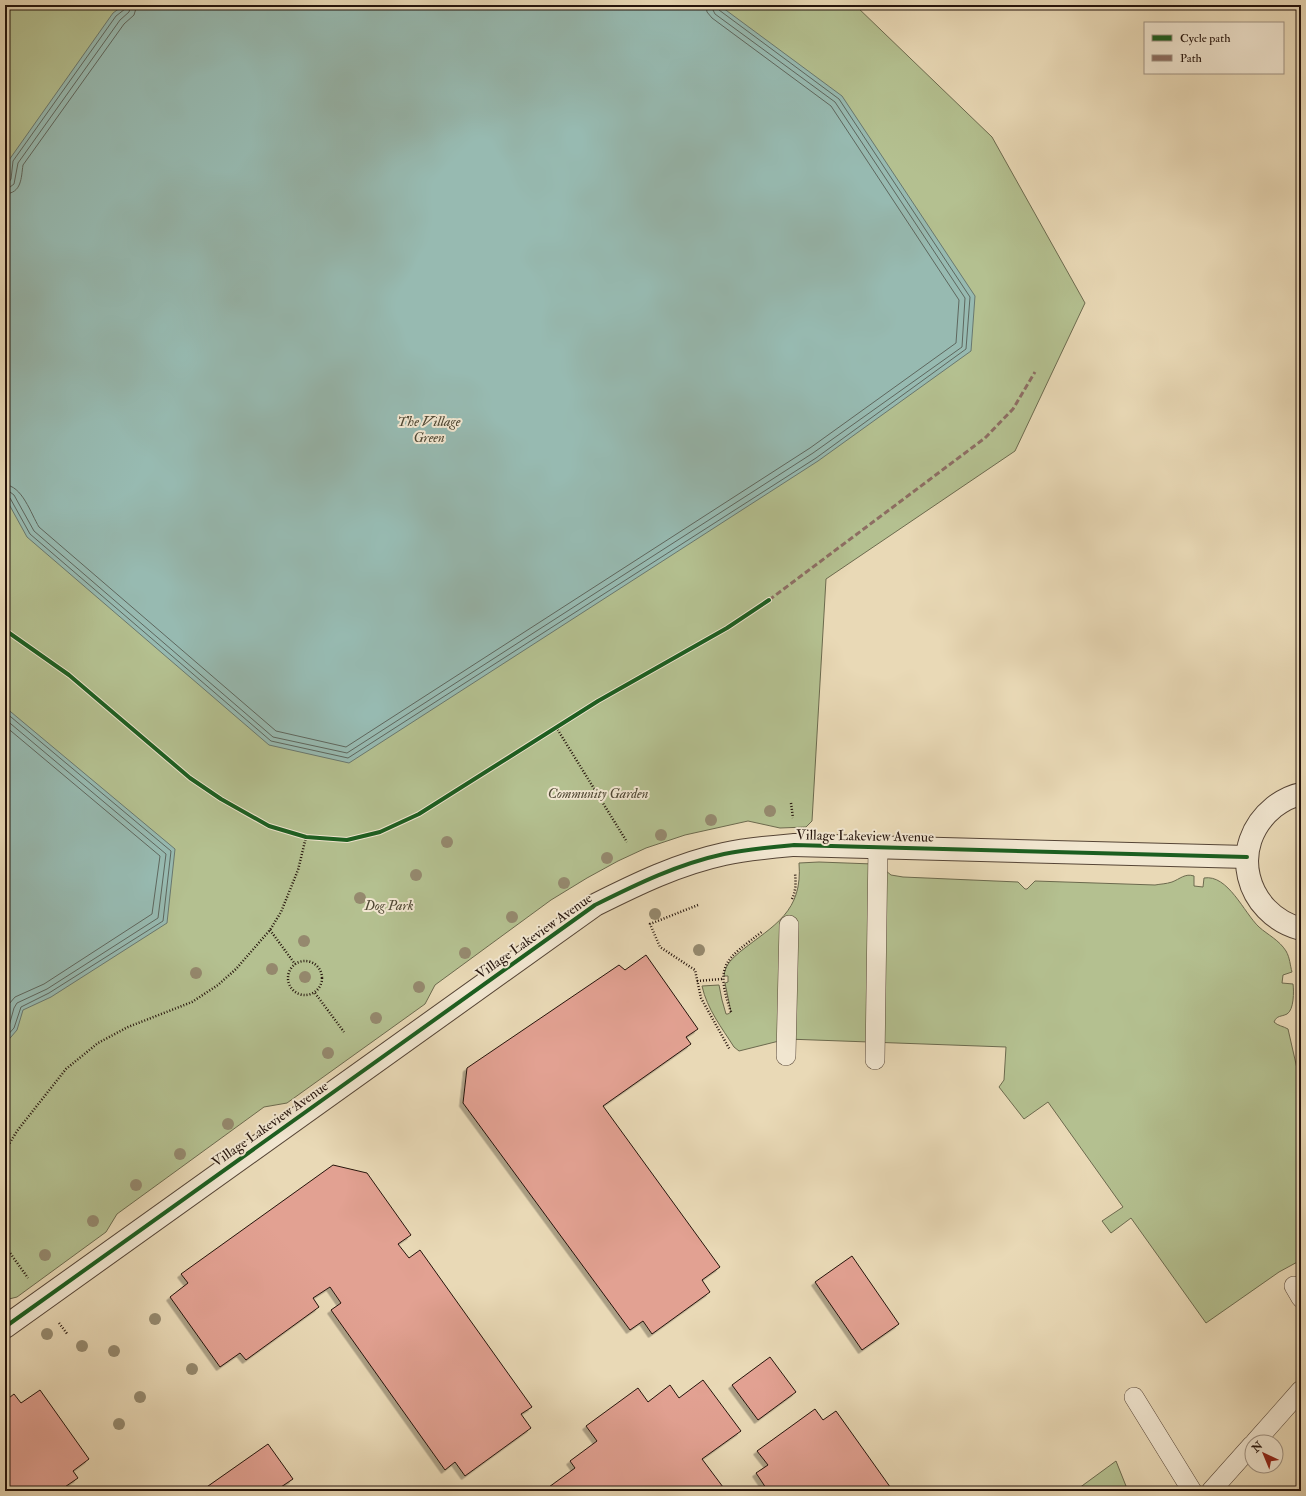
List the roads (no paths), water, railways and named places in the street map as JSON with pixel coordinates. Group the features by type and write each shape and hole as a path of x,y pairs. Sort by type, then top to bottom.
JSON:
{"street":[{"path":"1301,794 1280,802 1268,813 1257,826 1250,841 1247,857 1249,878 1257,898 1271,914 1289,925 1301,929"},
{"name":"Village Lakeview Avenue","path":"5,1327 595,904 642,881 682,866 724,854 760,848 794,845 878,846 1247,857"}],"lane":[{"path":"875,1060 878,846"},
{"path":"786,1056 789,925"},
{"path":"1262,1434 1301,1390"},
{"path":"1134,1397 1192,1491"},
{"path":"1211,1491 1244,1454"}],"water":[{"path":"124,5 719,5 842,96 975,296 971,351 818,461 349,763 269,745 27,537 5,497 5,200 9,160 113,13"},
{"path":"5,707 175,849 167,923 51,997 23,1010 17,1030 5,1044"}],"park label":[{"name":"The Village Green","path":"429,430"},
{"name":"Community Garden","path":"598,793"},
{"name":"Dog Park","path":"389,905"}]}
